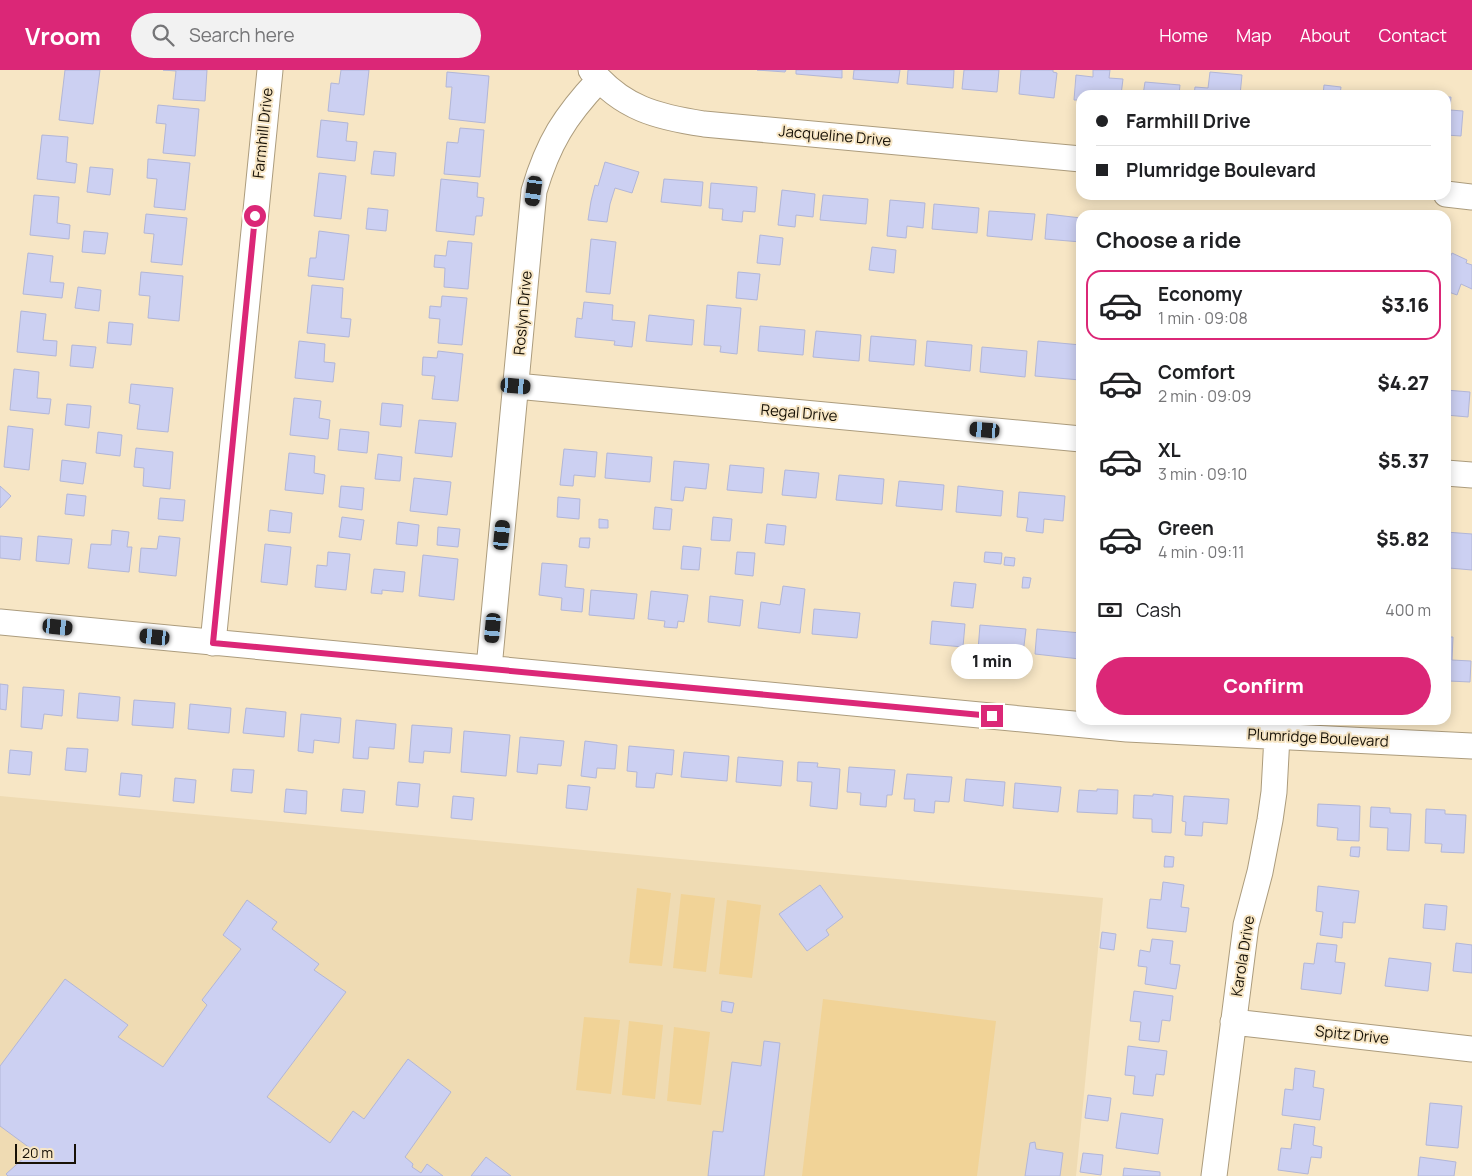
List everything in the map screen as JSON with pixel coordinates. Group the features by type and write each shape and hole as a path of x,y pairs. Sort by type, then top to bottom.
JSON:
{"street":[{"name":"Farmhill Drive","path":"213,643 270,70"},
{"name":"Jacqueline Drive","path":"595,75 618,96 636,107 667,118 714,125 1076,159"},
{"name":"Roslyn Drive","path":"490,668 534,191 541,168 556,134 595,75"},
{"path":"1451,195 1472,197"},
{"name":"Regal Drive","path":"516,386 1076,439"},
{"path":"1451,474 1472,476"},
{"name":"Plumridge Boulevard","path":"0,622 1076,724"},
{"name":"Plumridge Boulevard","path":"1085,725 1127,729 1472,746"},
{"name":"Karola Drive","path":"1214,1176 1246,924 1260,872 1270,820 1274,792 1277,736"},
{"name":"Spitz Drive","path":"1233,1022 1472,1049"}],"shaded area":[{"path":"0,796 1103,898 1076,1176 0,1176"},
{"path":"637,888 671,893 662,966 629,963"},
{"path":"681,894 715,898 706,972 673,968"},
{"path":"727,900 761,905 752,978 719,974"},
{"path":"823,999 996,1021 977,1176 802,1176"},
{"path":"584,1017 620,1020 611,1094 576,1090"},
{"path":"629,1021 663,1025 655,1099 622,1095"},
{"path":"674,1027 710,1032 701,1105 667,1101"}],"building":[{"path":"65,70 100,70 93,124 59,120"},
{"path":"163,70 207,70 205,101 173,99 176,71"},
{"path":"341,70 369,70 364,115 328,111 331,83 339,84"},
{"path":"757,70 786,70 785,72"},
{"path":"796,70 842,70 842,78 796,74"},
{"path":"854,70 900,70 898,83 853,79"},
{"path":"908,70 954,70 953,88 907,84"},
{"path":"964,70 999,70 997,92 962,89"},
{"path":"1021,70 1053,70 1053,72 1057,73 1054,98 1019,94"},
{"path":"1093,70 1110,70 1109,78 1123,79 1122,90 1076,90 1076,100 1074,100 1076,75 1093,77"},
{"path":"447,72 489,76 485,123 449,119 452,87 446,87"},
{"path":"1210,72 1242,75 1240,90 1195,90 1195,87 1208,88"},
{"path":"1145,82 1180,85 1180,90 1144,90"},
{"path":"1324,85 1341,87 1341,90 1324,90"},
{"path":"158,105 199,109 195,156 163,153 166,124 156,123"},
{"path":"1451,110 1463,111 1461,136 1451,135"},
{"path":"321,120 348,123 346,141 357,142 355,161 317,157"},
{"path":"460,128 484,130 480,177 444,174 447,142 458,143"},
{"path":"42,135 68,137 66,162 77,164 75,183 37,179"},
{"path":"374,151 396,153 394,176 371,174"},
{"path":"148,159 190,163 185,210 154,207 157,179 147,178"},
{"path":"605,162 639,172 632,193 615,188 607,222 588,220 595,185 598,186"},
{"path":"90,167 113,169 110,195 87,192"},
{"path":"319,173 346,176 341,219 314,216"},
{"path":"441,179 478,183 477,197 484,198 482,216 476,216 474,235 436,231"},
{"path":"664,179 703,182 701,206 661,202"},
{"path":"711,183 757,187 755,212 743,211 742,222 722,220 723,209 709,208"},
{"path":"782,190 815,194 813,217 796,215 795,227 778,225"},
{"path":"34,195 59,197 57,223 70,225 69,239 30,235"},
{"path":"823,195 868,199 866,224 820,220"},
{"path":"890,200 925,203 923,228 907,226 906,238 887,236"},
{"path":"934,204 979,208 977,233 932,229"},
{"path":"368,208 388,210 386,231 366,229"},
{"path":"989,211 1035,214 1032,240 987,236"},
{"path":"146,214 187,218 182,265 151,262 154,234 144,233"},
{"path":"1047,214 1076,217 1076,242 1045,239"},
{"path":"84,231 108,233 105,254 82,252"},
{"path":"319,231 349,235 344,280 308,276 310,258 316,258"},
{"path":"760,235 783,238 780,265 757,263"},
{"path":"591,239 616,242 610,294 586,292"},
{"path":"448,241 472,243 468,289 444,287 445,268 434,267 435,255 446,256"},
{"path":"872,247 896,250 894,273 869,270"},
{"path":"28,253 53,256 50,282 64,283 62,298 23,294"},
{"path":"1452,253 1467,260 1466,263 1472,265 1472,289 1461,284 1457,295 1451,293"},
{"path":"141,272 183,276 179,321 148,318 150,296 139,295"},
{"path":"738,272 760,274 757,300 736,298"},
{"path":"312,285 343,288 341,318 351,319 349,337 307,333"},
{"path":"78,287 101,290 99,311 75,308"},
{"path":"442,296 467,298 462,345 438,343 440,319 429,318 430,306 441,307"},
{"path":"584,302 613,305 612,320 635,322 632,347 614,345 615,341 575,337 577,318 582,319"},
{"path":"707,305 741,308 737,354 720,352 721,346 704,345"},
{"path":"21,311 46,314 43,340 57,341 56,356 17,352"},
{"path":"649,315 694,320 692,345 646,341"},
{"path":"109,322 133,324 131,345 107,343"},
{"path":"760,326 805,330 803,355 758,351"},
{"path":"816,331 861,335 859,361 813,357"},
{"path":"871,336 916,340 914,365 869,361"},
{"path":"299,341 325,344 324,362 335,363 333,382 295,378"},
{"path":"927,341 972,345 970,371 925,366"},
{"path":"1038,341 1076,345 1076,380 1035,376"},
{"path":"72,345 96,347 93,368 70,366"},
{"path":"982,347 1027,351 1025,377 980,372"},
{"path":"438,351 463,354 458,401 432,399 435,376 422,375 423,357 437,358"},
{"path":"14,369 39,372 37,398 51,399 49,414 10,410"},
{"path":"131,384 173,388 168,432 137,429 140,405 129,403"},
{"path":"1451,390 1470,392 1468,417 1451,415"},
{"path":"294,398 321,401 319,418 330,420 328,439 290,435"},
{"path":"382,403 403,405 401,427 380,425"},
{"path":"67,404 91,406 89,428 65,425"},
{"path":"419,420 456,423 452,457 415,453"},
{"path":"8,426 33,429 29,470 4,467"},
{"path":"340,429 369,432 367,453 338,450"},
{"path":"98,432 122,435 120,456 96,453"},
{"path":"136,448 173,452 170,489 143,486 144,468 134,467"},
{"path":"564,449 597,452 595,477 574,475 573,486 560,485"},
{"path":"289,453 315,456 314,473 325,475 323,494 285,490"},
{"path":"607,453 652,457 650,482 605,478"},
{"path":"378,454 402,457 400,481 375,479"},
{"path":"62,460 86,463 83,484 60,481"},
{"path":"674,461 709,464 706,489 685,487 683,501 671,500"},
{"path":"730,465 764,468 762,493 727,490"},
{"path":"785,470 819,473 816,498 782,495"},
{"path":"839,475 884,479 882,504 836,500"},
{"path":"414,478 451,482 447,515 410,511"},
{"path":"899,481 944,485 942,510 896,506"},
{"path":"0,486 11,496 0,508"},
{"path":"341,486 364,488 362,510 339,507"},
{"path":"958,486 1003,491 1001,516 956,512"},
{"path":"1019,492 1065,496 1063,521 1044,519 1043,533 1026,531 1028,518 1017,517"},
{"path":"67,494 86,496 84,516 65,514"},
{"path":"558,497 580,499 579,519 557,517"},
{"path":"160,498 185,500 183,521 158,519"},
{"path":"655,507 672,509 670,530 653,529"},
{"path":"270,510 292,513 290,533 268,531"},
{"path":"342,517 364,520 361,540 339,537"},
{"path":"713,517 732,519 730,541 711,540"},
{"path":"599,519 608,520 608,528 599,528"},
{"path":"398,522 419,525 417,546 396,544"},
{"path":"767,524 786,526 784,545 765,543"},
{"path":"438,527 460,529 458,547 437,545"},
{"path":"112,530 129,532 127,547 132,547 129,572 88,568 91,544 111,545"},
{"path":"1451,532 1472,534 1472,570 1451,568"},
{"path":"0,536 22,538 20,560 0,558"},
{"path":"38,536 72,539 69,564 36,561"},
{"path":"159,536 180,538 176,576 139,572 141,548 157,549"},
{"path":"580,538 590,538 589,548 579,547"},
{"path":"265,544 291,547 287,585 261,582"},
{"path":"683,546 701,548 699,570 681,569"},
{"path":"328,552 350,554 346,590 315,587 317,565 327,566"},
{"path":"737,552 755,553 753,576 735,574"},
{"path":"985,552 1002,553 1001,564 984,562"},
{"path":"423,555 458,559 454,600 419,596"},
{"path":"1005,557 1015,558 1014,566 1004,565"},
{"path":"542,563 567,565 565,587 584,589 582,612 561,610 562,598 539,595"},
{"path":"374,569 405,572 403,592 382,590 382,594 371,593"},
{"path":"1023,577 1031,578 1029,588 1022,588"},
{"path":"954,582 976,584 973,608 951,606"},
{"path":"783,586 805,589 800,633 758,628 761,602 780,605"},
{"path":"591,590 637,594 634,619 589,615"},
{"path":"651,591 688,595 684,622 678,621 677,628 664,627 665,621 648,619"},
{"path":"710,596 743,600 740,626 708,622"},
{"path":"814,609 860,613 857,638 812,634"},
{"path":"932,621 965,624 963,647 930,644"},
{"path":"980,625 1026,629 1023,654 978,650"},
{"path":"1037,629 1076,633 1076,659 1035,654"},
{"path":"1451,637 1453,637 1452,660 1471,661 1470,682 1451,681"},
{"path":"0,684 8,685 6,710 0,709"},
{"path":"23,687 64,690 62,716 44,714 42,729 21,727"},
{"path":"79,693 120,697 118,721 77,718"},
{"path":"134,700 175,703 173,728 132,725"},
{"path":"190,704 231,708 229,733 188,729"},
{"path":"246,708 286,712 284,737 243,733"},
{"path":"301,714 341,718 339,743 314,740 313,753 298,751"},
{"path":"356,720 396,724 394,749 369,747 368,759 353,758"},
{"path":"412,725 452,728 450,753 424,751 423,763 409,762"},
{"path":"464,731 510,735 506,776 461,772"},
{"path":"520,737 564,741 561,766 538,764 537,774 517,772"},
{"path":"585,741 617,745 615,769 597,768 596,778 581,776"},
{"path":"629,746 674,750 672,775 656,773 654,788 636,787 637,772 627,771"},
{"path":"67,748 88,749 86,772 65,770"},
{"path":"10,750 32,752 30,775 8,773"},
{"path":"684,752 729,756 727,781 681,777"},
{"path":"738,757 783,761 781,786 736,782"},
{"path":"798,762 818,763 817,767 840,769 837,809 810,806 812,782 797,781"},
{"path":"849,767 895,770 892,795 887,795 886,807 860,805 861,793 847,792"},
{"path":"233,769 254,770 252,793 231,791"},
{"path":"121,773 142,775 140,797 119,795"},
{"path":"907,774 952,777 949,802 935,801 934,813 914,811 915,799 904,799"},
{"path":"175,778 196,780 194,803 173,801"},
{"path":"966,779 1005,782 1003,806 964,801"},
{"path":"398,782 420,784 418,807 396,805"},
{"path":"1015,783 1061,787 1058,812 1013,808"},
{"path":"568,785 590,787 587,810 566,808"},
{"path":"286,789 307,791 306,814 284,812"},
{"path":"343,789 365,791 363,813 341,811"},
{"path":"1097,789 1118,790 1117,814 1077,812 1079,790 1097,791"},
{"path":"1153,794 1173,796 1171,833 1152,832 1152,819 1133,818 1134,795 1153,796"},
{"path":"453,796 474,798 472,820 451,818"},
{"path":"1184,796 1229,799 1227,824 1203,822 1202,836 1185,835 1186,822 1182,821"},
{"path":"1318,804 1360,806 1359,841 1337,840 1338,828 1317,826"},
{"path":"1371,807 1390,808 1390,813 1411,814 1409,851 1387,850 1388,828 1370,827"},
{"path":"1426,809 1445,810 1445,814 1466,815 1464,853 1441,852 1442,844 1425,843"},
{"path":"1351,847 1360,847 1359,857 1350,856"},
{"path":"1165,856 1174,857 1173,867 1164,867"},
{"path":"1163,882 1184,885 1181,907 1189,908 1186,932 1147,928 1150,899 1161,900"},
{"path":"820,885 843,917 826,930 829,935 807,951 779,914"},
{"path":"1318,886 1359,891 1355,923 1343,922 1342,938 1320,935 1323,912 1316,911"},
{"path":"247,900 277,922 272,929 319,964 314,970 346,992 267,1097 330,1143 353,1111 364,1119 408,1059 451,1092 405,1157 413,1164 412,1167 421,1173 427,1164 443,1176 8,1176 6,1174 34,1151 0,1126 0,1066 65,979 128,1025 118,1037 163,1067 207,1005 202,1000 241,949 223,935"},
{"path":"1425,904 1447,906 1445,930 1423,928"},
{"path":"1102,932 1116,934 1114,950 1100,948"},
{"path":"1152,939 1173,941 1170,964 1180,965 1176,989 1145,984 1147,967 1138,966 1140,950 1150,952"},
{"path":"1317,943 1337,945 1335,962 1345,963 1341,994 1301,989 1304,963 1314,964"},
{"path":"1456,943 1472,945 1472,973 1453,971"},
{"path":"1389,958 1431,963 1428,991 1385,986"},
{"path":"1134,991 1173,996 1170,1021 1162,1020 1159,1042 1139,1040 1141,1022 1130,1021"},
{"path":"722,1001 734,1003 732,1013 721,1011"},
{"path":"764,1041 780,1043 764,1176 708,1176 713,1131 723,1132 732,1062 761,1066"},
{"path":"1128,1046 1167,1051 1164,1075 1156,1074 1153,1096 1133,1094 1135,1076 1125,1075"},
{"path":"1295,1068 1315,1071 1313,1087 1324,1089 1320,1120 1282,1115 1285,1089 1293,1090"},
{"path":"1088,1095 1111,1098 1108,1121 1085,1118"},
{"path":"1430,1103 1462,1106 1458,1148 1426,1145"},
{"path":"1121,1113 1163,1119 1158,1154 1116,1148"},
{"path":"1294,1124 1315,1127 1313,1145 1322,1147 1321,1158 1311,1157 1308,1174 1278,1170 1281,1148 1291,1149"},
{"path":"1035,1142 1036,1149 1063,1153 1060,1176 1025,1176 1030,1143"},
{"path":"1083,1153 1103,1155 1101,1175 1080,1172"},
{"path":"486,1157 511,1176 471,1176"},
{"path":"1420,1157 1456,1162 1454,1176 1418,1176"},
{"path":"1124,1168 1160,1172 1160,1176 1123,1176"}],"route":[{"path":"255,216 213,643 992,716"}]}
